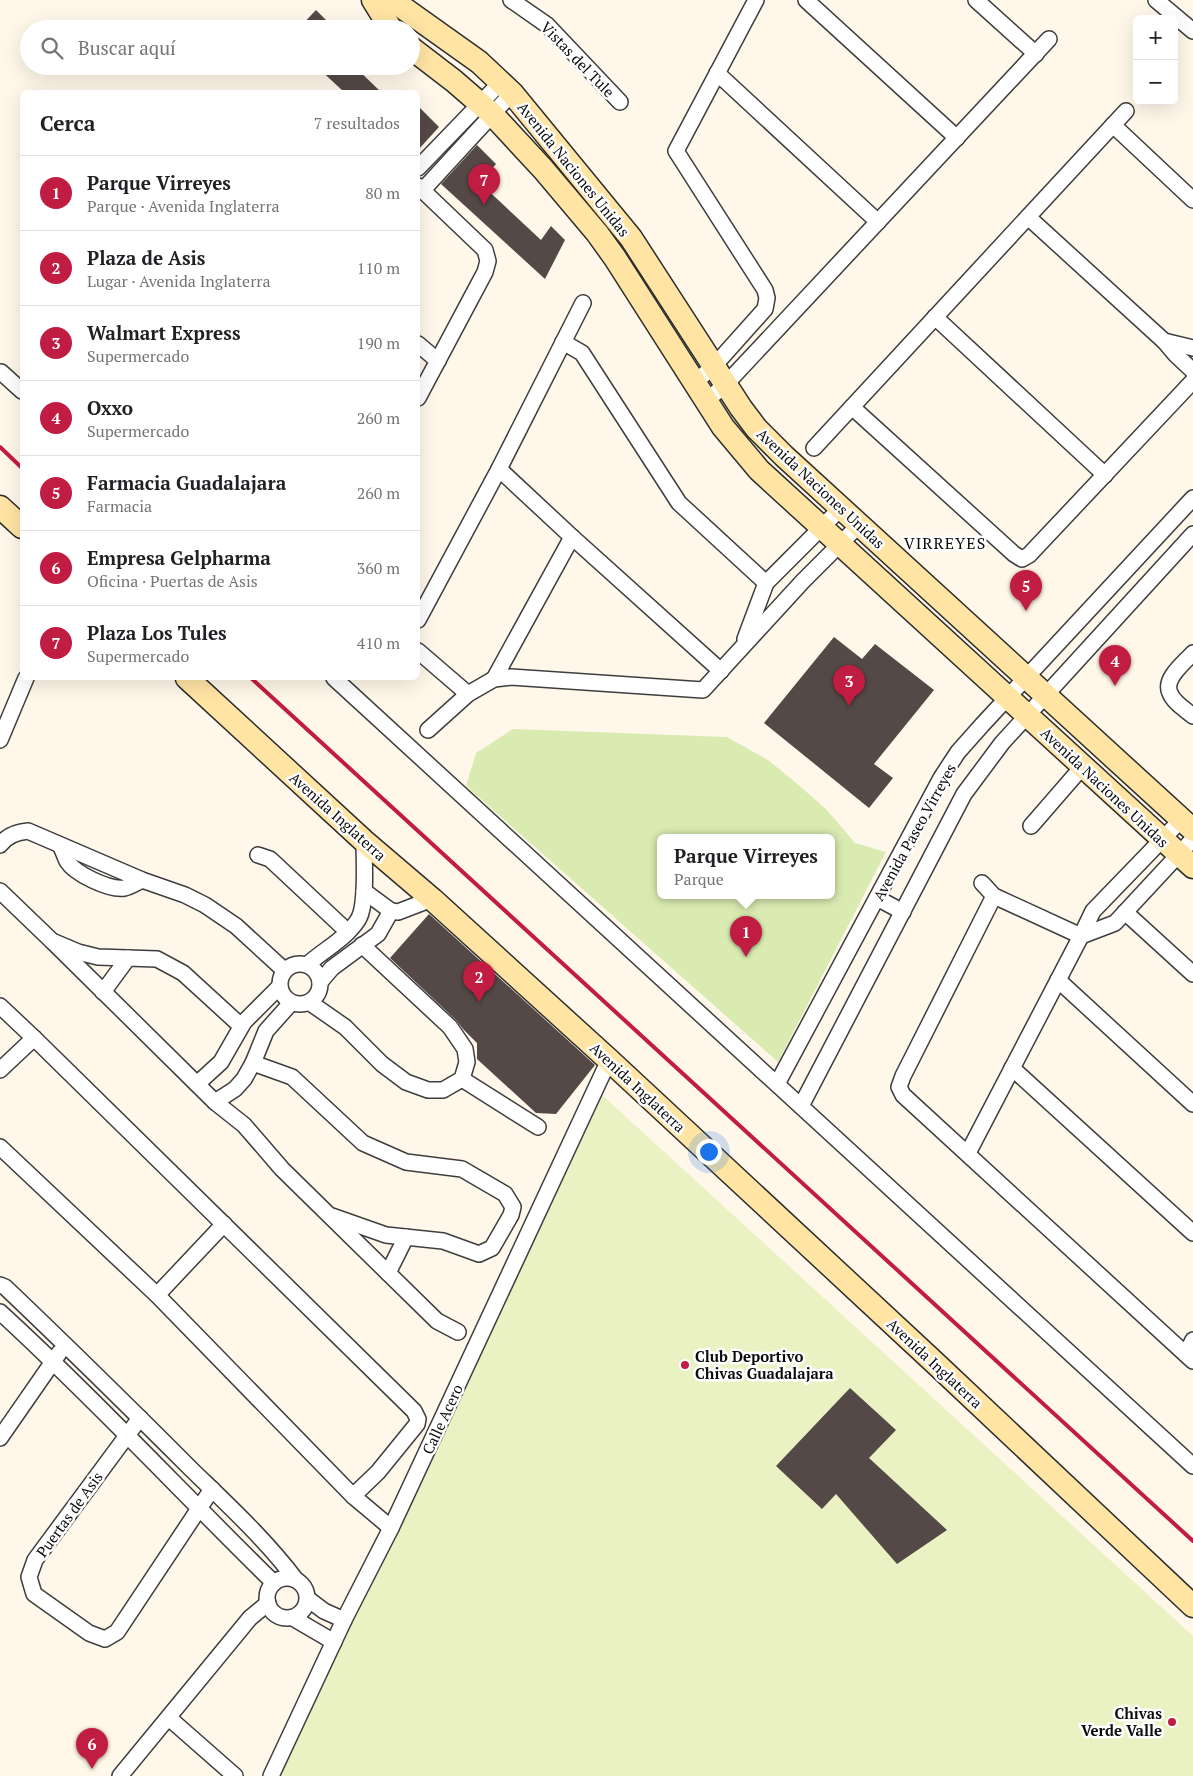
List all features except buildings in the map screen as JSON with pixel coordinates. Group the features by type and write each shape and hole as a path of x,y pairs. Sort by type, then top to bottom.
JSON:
{"street":[{"name":"Vistas del Tule","path":"511,0 547,25 620,102"},
{"path":"694,383 714,366 765,309 767,298 765,290 676,151 756,0"},
{"path":"806,0 957,138"},
{"path":"976,0 1036,54"},
{"path":"1156,0 1193,31"},
{"name":"Avenida Naciones Unidas","path":"386,7 408,20"},
{"name":"Avenida Naciones Unidas","path":"420,27 479,62 507,87 632,238 756,428 784,456 1187,825"},
{"path":"706,402 726,384 1049,39"},
{"name":"Avenida Naciones Unidas","path":"420,55 486,109 543,169 597,232 722,427 759,470 1082,766 1182,850"},
{"path":"717,73 878,222"},
{"path":"420,394 486,272 488,261 485,250 420,188 486,109 507,87"},
{"path":"420,166 486,109"},
{"path":"814,448 1126,111"},
{"path":"1112,126 1193,200"},
{"path":"1028,217 1164,341 1174,354 1193,371"},
{"path":"597,232 616,218"},
{"path":"420,616 499,468 583,303"},
{"path":"936,317 1105,475"},
{"path":"1164,341 1193,348"},
{"path":"563,342 582,353 679,503 766,583"},
{"path":"420,346 438,361"},
{"path":"2,372 20,389"},
{"path":"852,407 1014,554 1022,559 1030,555 1193,381"},
{"path":"499,468 720,671"},
{"name":"Avenida Paseo Virreyes","path":"777,1084 941,778 958,752 1193,498"},
{"path":"0,507 20,525"},
{"path":"741,648 766,583 841,508"},
{"path":"428,730 468,694 494,679 511,677 703,690 802,581 859,524"},
{"path":"494,679 572,537"},
{"name":"Avenida Paseo Virreyes","path":"801,1106 964,794 1002,743 1190,542"},
{"path":"420,652 468,694"},
{"path":"1193,653 1171,678 1168,686 1170,695 1193,716"},
{"path":"0,740 25,680"},
{"name":"Avenida Inglaterra","path":"189,680 364,841 432,899 609,1060 1193,1606"},
{"path":"336,680 1193,1466"},
{"path":"1031,826 1082,766"},
{"path":"982,882 994,896 1081,936 1115,923 1182,850 1187,825"},
{"path":"0,845 4,840 18,832 28,831 61,846 73,867 97,882 111,887 124,888 142,880 185,895 205,905 236,926 284,970"},
{"path":"307,965 321,952 339,941 360,916 364,891 364,841"},
{"path":"968,1153 1081,936 1092,911 1182,850"},
{"path":"258,855 270,859 348,932"},
{"path":"0,891 196,1084 215,1102 244,1124 282,1169 437,1322 458,1332"},
{"path":"364,891 391,912 398,912 432,899"},
{"path":"994,896 902,1076 899,1087 903,1095 1190,1358"},
{"path":"877,898 903,912"},
{"path":"320,982 332,968 378,934 391,912"},
{"path":"1125,912 1193,974"},
{"path":"52,941 78,952 98,957 157,959 182,973 241,1026"},
{"path":"309,1002 345,1026 382,1064 406,1082 428,1090 443,1090 462,1079 467,1062 465,1049 450,1026 362,945"},
{"path":"103,992 128,958"},
{"path":"299,963 307,965 318,975 320,990 316,997 309,1002 300,1005 291,1003 283,996 279,986 280,978 284,970 291,965 299,963"},
{"path":"1058,980 1193,1104"},
{"path":"196,1084 221,1062 233,1044 241,1026 279,986"},
{"path":"215,1102 241,1083 253,1063 266,1032 291,1003"},
{"path":"0,1006 414,1412 418,1418 417,1424 378,1472 353,1496"},
{"path":"0,1070 34,1038"},
{"name":"Calle Acero","path":"271,1776 344,1620 391,1528 609,1060"},
{"path":"253,1063 292,1077 362,1143 406,1162 462,1169 505,1194 513,1207 511,1215 492,1248 479,1254 443,1240 386,1235 328,1215"},
{"path":"1012,1068 1193,1233"},
{"path":"462,1079 538,1127"},
{"path":"0,1147 157,1296 353,1496 391,1528"},
{"path":"157,1296 224,1224"},
{"path":"388,1273 406,1237"},
{"path":"0,1285 5,1287 140,1418 285,1565 296,1580 305,1588 308,1599 304,1610 294,1618"},
{"path":"0,1312 53,1361 274,1583"},
{"path":"1190,1358 1193,1340"},
{"path":"0,1438 65,1345"},
{"name":"Puertas de Asis","path":"140,1418 35,1560 29,1577 34,1594 89,1634 105,1639 117,1632 212,1489"},
{"path":"296,1580 285,1578 274,1583 268,1592 268,1603 271,1610 278,1616 294,1618 334,1642"},
{"path":"308,1599 324,1611 344,1620"},
{"path":"120,1776 250,1618 268,1603"},
{"path":"169,1718 235,1776"}],"green space":[{"path":"513,729 727,737 768,760 795,782 826,809 855,843 886,852 778,1062 466,786 476,753"},
{"name":"Club Deportivo Chivas Guadalajara","path":"601,1094 1193,1636 1193,1776 278,1776"}],"railway":[{"path":"0,447 20,466"},
{"path":"253,680 1193,1541"}],"place":[{"name":"Plaza Los Tules","path":"484,205"},
{"name":"Farmacia Guadalajara","path":"1026,611"},
{"name":"Oxxo","path":"1115,686"},
{"name":"Walmart Express","path":"849,706"},
{"name":"Parque Virreyes","path":"746,957"},
{"name":"Plaza de Asis","path":"479,1002"},
{"name":"Club Deportivo Chivas Guadalajara","path":"685,1365"},
{"name":"Chivas Verde Valle","path":"1172,1722"},
{"name":"Empresa Gelpharma","path":"92,1769"}],"district":[{"name":"VIRREYES","path":"945,543"}]}
